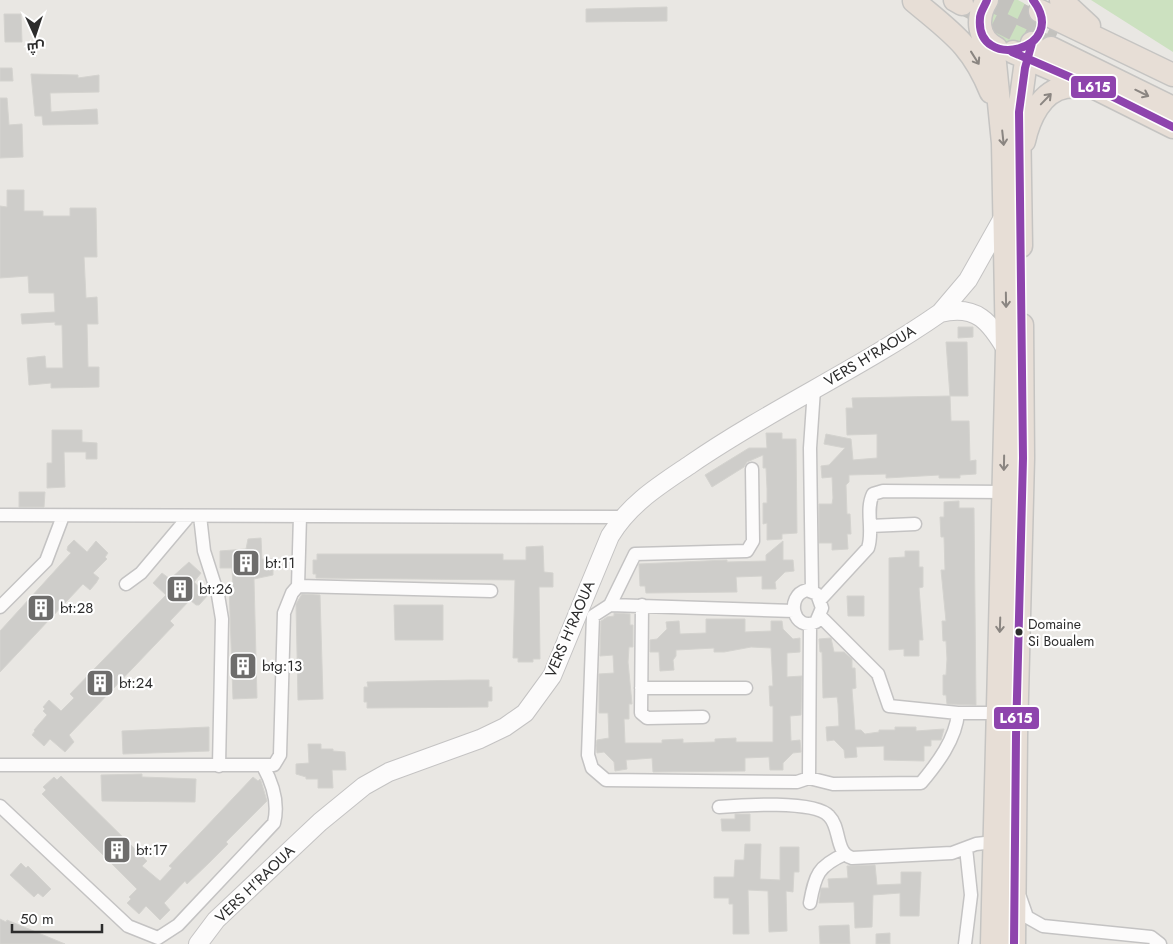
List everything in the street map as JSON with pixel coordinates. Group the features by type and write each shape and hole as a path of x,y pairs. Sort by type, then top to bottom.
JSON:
{"highway":[{"path":"987,0 979,19 984,38 995,63 1003,143 1007,351 996,713 992,944"},
{"path":"1060,0 1079,19 1138,58"},
{"path":"913,1 984,38 1002,51 1036,46 1173,89"},
{"path":"913,1 970,51 981,68 999,110"},
{"path":"1036,3 1173,75"},
{"path":"1014,944 1016,726 1023,448 1019,112 1040,28 1036,3"},
{"path":"1036,46 1093,87 1173,127"},
{"path":"1036,46 1173,108"},
{"path":"1020,159 1030,119 1042,101 1052,92 1065,87 1093,87"}],"street":[{"path":"940,313 968,280 1004,216"},
{"path":"940,313 962,310 974,313 994,328 1007,351"},
{"name":"VERS H'RAOUA","path":"198,944 222,913 320,822 364,786 389,772 480,739 505,727 524,712 552,676 602,555 622,517 657,487 719,444 940,313"},
{"path":"814,389 810,448 816,595 820,616 878,674 889,706 958,713 996,713"},
{"path":"752,469 753,541 747,551 635,554 610,605 593,616 588,755 592,768 606,780 797,782 809,778 834,784 921,783 936,765 953,733 957,725 958,713"},
{"path":"816,595 868,548 871,540 871,498 878,492 1004,492"},
{"path":"0,515 622,517"},
{"path":"0,607 46,561 63,516"},
{"path":"126,584 141,573 195,516"},
{"path":"195,516 218,595 222,619 219,766"},
{"path":"0,765 274,765 280,755 284,613 292,592 298,586 300,516"},
{"path":"870,526 915,524"},
{"path":"298,586 491,590"},
{"path":"816,595 802,591 798,594 793,605 794,611 797,619 803,624 810,625 816,622 820,616"},
{"path":"610,605 794,611"},
{"path":"642,605 641,713 647,718 703,717"},
{"path":"809,778 810,625"},
{"path":"641,688 746,688"},
{"path":"0,806 128,926 158,938 178,925 274,823 277,813 273,782 263,766"},
{"path":"718,807 757,805 820,809 832,819 845,854"},
{"path":"810,903 813,885 820,869 845,854 857,858 949,853 976,844 994,842"},
{"path":"965,944 972,895 966,848"},
{"path":"1015,885 1027,917 1043,926 1151,937 1160,944"}],"green space":[{"path":"1007,-1 1015,-1 1027,5 1033,21 1027,37 1015,43 1007,43 995,37 989,25 989,17 995,5"},
{"path":"1091,0 1173,0 1173,52"}],"building":[{"path":"667,7 667,21 586,22 586,9"},
{"path":"4,14 21,14 22,42 5,42"},
{"path":"0,68 12,68 13,81 0,81"},
{"path":"31,74 78,75 78,78 99,75 99,92 50,93 51,112 97,109 98,124 43,125 42,116 35,116"},
{"path":"0,98 7,98 9,125 22,124 23,157 0,158"},
{"path":"7,190 24,190 24,211 43,211 43,216 70,216 70,208 96,208 97,257 84,257 86,298 97,297 98,324 87,324 88,367 99,367 99,387 51,388 51,383 29,385 27,358 45,356 46,368 63,368 62,325 55,325 55,322 22,324 21,314 55,312 54,293 29,293 28,276 0,278 0,206 7,207"},
{"path":"958,327 973,327 973,337 958,338"},
{"path":"946,342 967,342 968,396 950,396"},
{"path":"950,396 951,421 969,421 970,461 976,460 976,474 960,475 960,478 939,478 939,475 886,478 886,474 849,475 849,482 846,485 847,514 850,514 851,534 847,534 848,549 832,550 832,543 819,543 819,504 832,504 833,498 832,477 822,478 821,466 829,465 845,448 824,444 826,434 851,439 853,460 877,458 877,434 847,435 846,408 853,408 852,398"},
{"path":"52,430 82,430 82,442 97,443 97,459 86,459 86,452 64,452 65,487 47,488 47,463 52,463"},
{"path":"766,433 782,433 782,439 796,439 797,533 782,534 782,539 767,540 767,523 763,524 763,503 767,503 767,488 766,468 763,468 763,455 747,462 744,467 712,487 705,475 749,448 767,448"},
{"path":"19,492 45,492 44,507 19,507"},
{"path":"959,501 959,508 974,508 976,705 947,704 946,695 943,695 943,675 946,675 947,659 946,641 943,641 942,621 946,621 941,570 945,570 944,537 941,537 940,517 944,517 944,502"},
{"path":"261,538 262,559 273,559 273,575 254,579 257,698 233,699 229,586 233,586 232,568 220,568 220,551 246,549 248,539"},
{"path":"74,540 87,552 96,541 108,553 105,557 107,559 93,573 99,578 90,590 83,584 0,672 0,631 71,553 67,550"},
{"path":"783,541 783,560 793,560 794,571 785,572 775,582 776,589 762,589 762,576 736,577 737,592 646,593 645,586 640,586 639,564 727,560 727,562 766,561 766,555"},
{"path":"543,546 544,572 553,573 553,587 539,587 540,659 533,659 533,662 518,662 518,658 513,658 515,580 316,578 316,574 313,574 313,560 317,560 317,554 503,554 503,560 526,560 526,547"},
{"path":"905,551 919,551 919,567 923,567 923,587 919,588 923,640 919,640 919,656 904,656 904,649 889,650 889,558 905,557"},
{"path":"189,562 201,573 194,582 208,595 199,605 190,600 170,621 174,625 69,735 74,742 65,752 50,739 44,746 32,735 47,715 43,711 45,709 43,707 49,700 61,711 74,698 70,694 166,595 153,583 162,573 170,579"},
{"path":"302,594 320,595 323,699 298,700 296,604"},
{"path":"847,596 864,596 864,616 848,616"},
{"path":"394,605 443,605 443,640 395,640"},
{"path":"614,613 630,614 630,625 633,625 633,647 629,647 628,662 632,704 629,704 629,719 624,719 625,743 662,743 662,740 683,739 683,743 715,742 715,739 736,738 736,742 773,742 773,706 770,706 769,686 773,686 771,648 751,647 724,652 714,652 714,648 676,650 676,656 673,660 674,670 660,671 659,652 650,652 650,640 657,639 667,629 666,622 679,621 680,634 706,633 706,619 745,619 745,632 771,631 771,621 782,621 783,629 793,639 800,638 800,652 787,653 787,677 802,676 801,715 790,716 791,741 800,740 801,752 793,753 783,763 783,770 770,770 769,757 745,758 745,771 653,772 652,758 626,760 627,769 615,771 614,762 604,752 597,753 596,745 597,740 609,738 608,713 599,713 599,674 614,673 613,655 600,656 601,621 607,617 614,616"},
{"path":"831,638 834,652 844,652 852,659 852,668 855,668 856,688 852,689 855,730 861,730 865,734 879,732 879,730 895,730 895,727 916,727 916,731 944,729 941,740 931,740 931,746 924,746 924,761 884,760 884,746 856,747 857,757 845,758 844,750 834,740 827,741 826,727 839,726 838,704 837,697 823,698 822,652 820,652 819,639"},
{"path":"489,680 489,687 492,687 492,701 488,701 488,707 367,708 367,702 364,702 364,687 368,687 367,682"},
{"path":"209,727 209,751 123,754 122,731"},
{"path":"308,744 321,744 321,749 345,752 346,770 332,770 333,788 318,788 318,779 306,779 306,777 296,774 296,764 309,763"},
{"path":"142,774 142,777 196,779 195,802 102,801 101,775"},
{"path":"61,776 147,861 142,866 160,881 172,868 169,866 253,777 258,781 260,779 267,801 226,842 228,844 211,861 187,884 185,881 164,903 170,910 160,920 146,906 139,914 127,903 131,899 129,897 137,889 42,794 46,790 43,787 54,777 57,780"},
{"path":"735,814 750,814 750,831 722,831 721,819 735,819"},
{"path":"745,844 761,844 760,879 780,880 780,847 799,847 799,872 794,872 793,892 786,891 787,931 769,932 768,891 748,890 749,934 733,934 733,904 729,904 729,898 714,898 714,877 734,877 735,860 744,860"},
{"path":"21,863 26,868 28,866 51,889 43,897 38,893 34,897 10,875"},
{"path":"875,865 877,885 901,884 901,872 921,872 919,916 900,916 900,893 873,895 872,927 855,928 854,902 819,903 821,888 829,888 828,879 848,878 847,866"},
{"path":"0,919 6,922 7,920 65,944 0,944"},
{"path":"849,925 850,944 820,944 819,926"},
{"path":"890,933 890,944 876,944 876,934"}],"tunnel":[{"path":"990,0 1058,32"},
{"path":"965,5 1051,48"}],"transit line":[{"name":"L615","path":"987,0 980,16 982,35 992,45 1005,50 1019,48 1032,42 1040,32 1041,17 1033,0"},
{"name":"L615","path":"1014,944 1016,736 1023,458 1019,112 1025,68 1032,43"},
{"name":"L615","path":"1012,52 1093,87 1173,127"}],"place":[{"name":"bt:11","path":"246,563"},
{"name":"bt:26","path":"180,589"},
{"name":"bt:28","path":"41,608"},
{"name":"Domaine Si Boualem","path":"1019,632"},
{"name":"btg:13","path":"243,666"},
{"name":"bt:24","path":"100,683"},
{"name":"bt:17","path":"117,850"}]}
